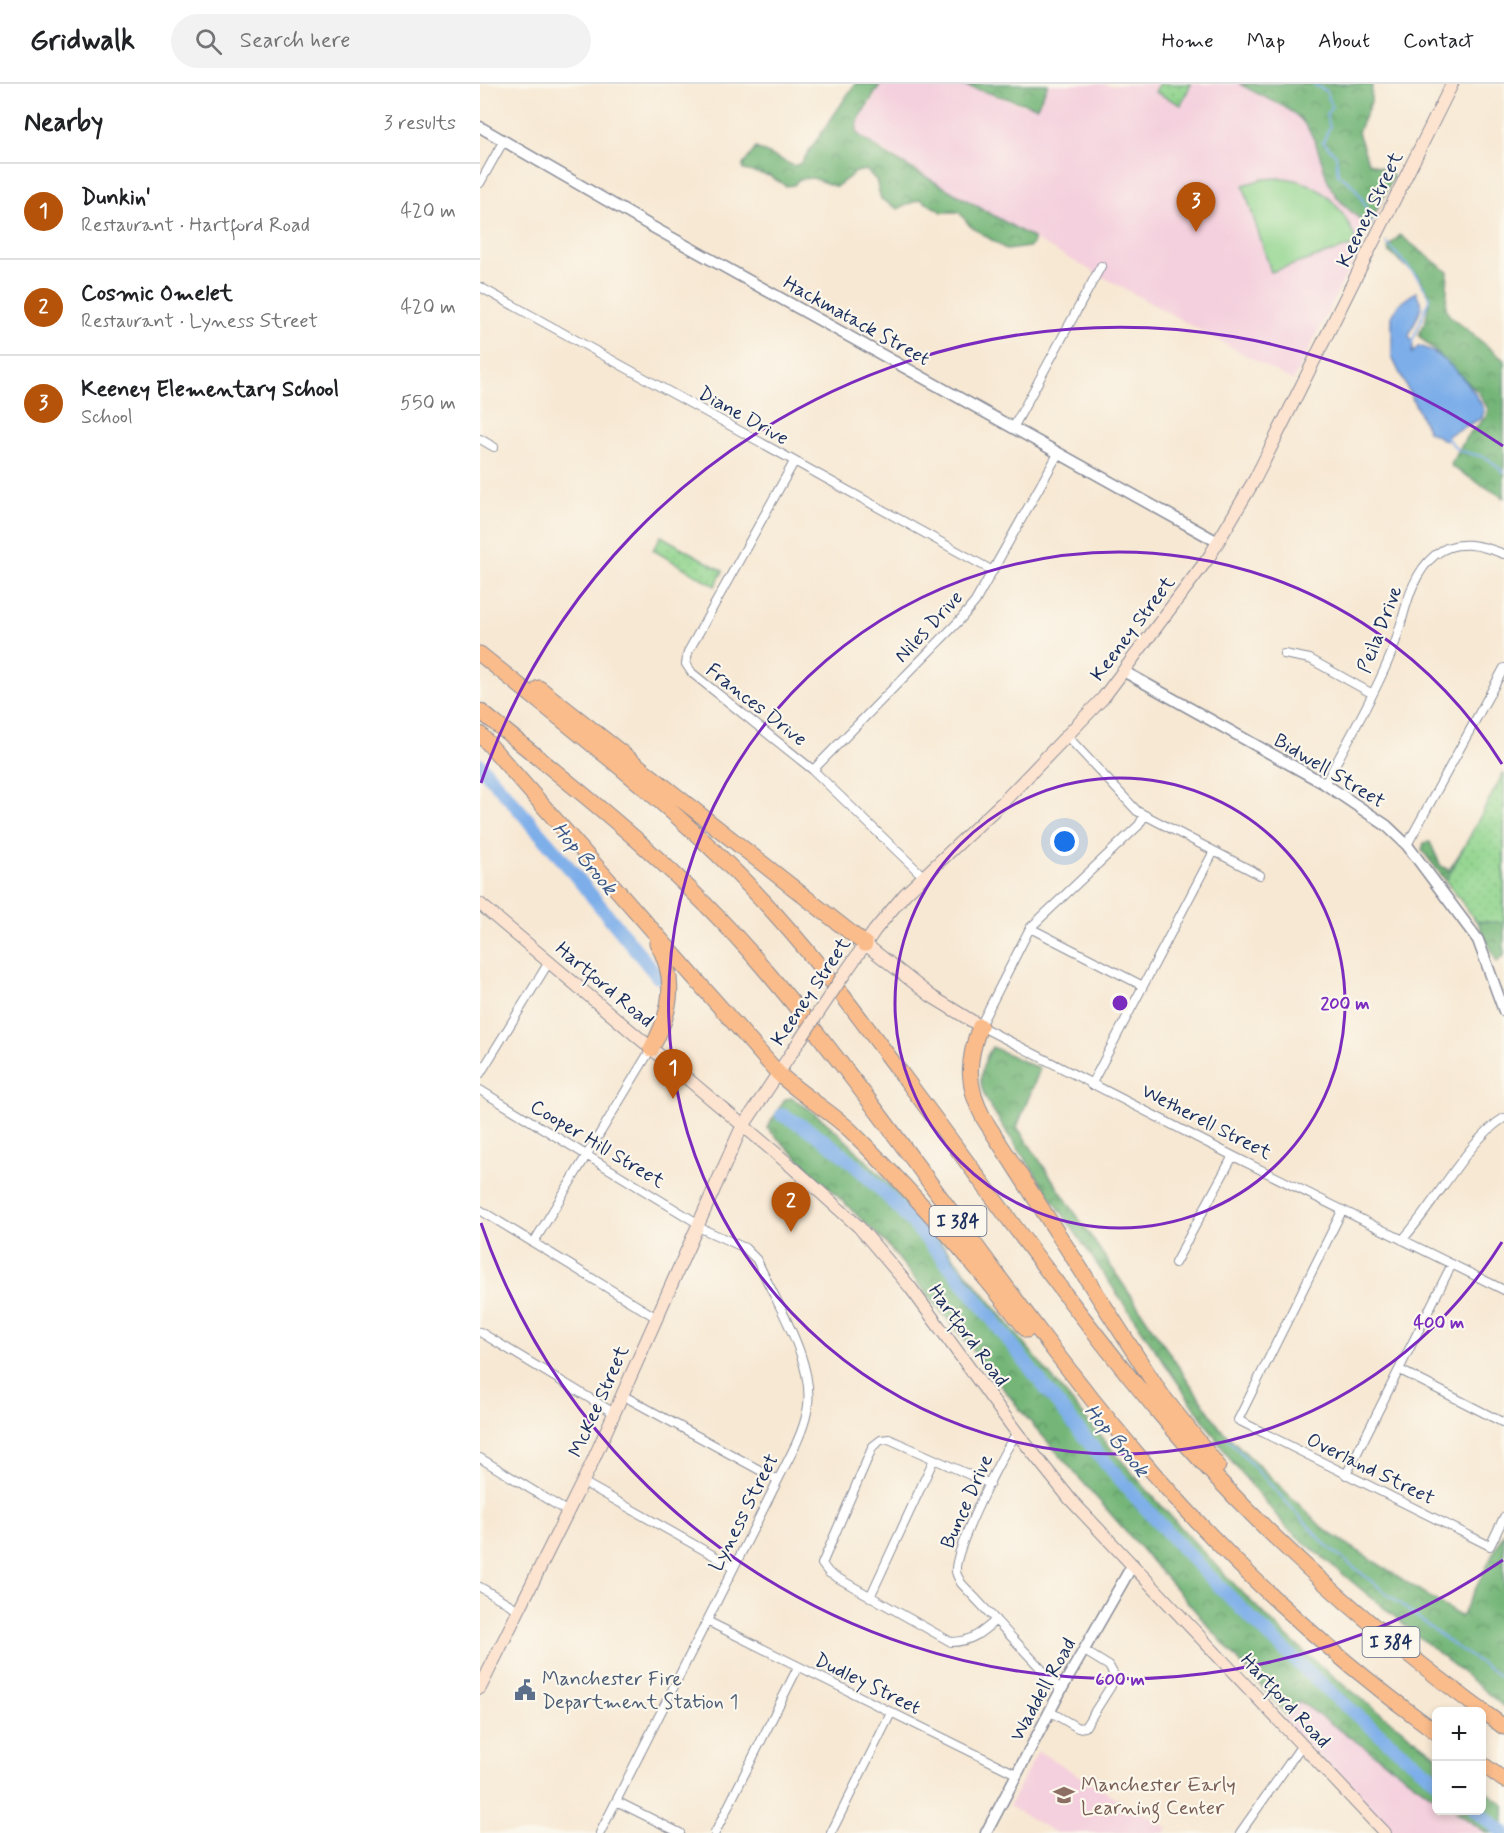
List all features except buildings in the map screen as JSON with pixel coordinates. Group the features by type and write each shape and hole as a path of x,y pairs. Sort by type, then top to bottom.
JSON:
{"highway":[{"path":"480,653 542,691 865,944"},
{"name":"I 384","path":"480,653 671,810 778,917 840,993 1136,1384 1185,1443 1252,1515 1373,1627 1504,1727"},
{"name":"I 384","path":"480,711 641,842 744,945 824,1043 1076,1378 1157,1478 1251,1576 1339,1655 1432,1728"},
{"path":"480,734 778,1073 831,1113 859,1139 957,1245 1038,1344 1076,1378"},
{"path":"626,898 661,950 669,978 668,1012 651,1049"},
{"path":"980,1026 972,1049 969,1075 973,1097 984,1119 1161,1394 1226,1475 1252,1515"},
{"path":"1486,1767 1504,1780"}],"main road":[{"name":"Keeney Street","path":"743,1126 845,973 889,912 923,876 998,807 1125,672 1218,542 1255,479 1452,84"},
{"name":"Hartford Road","path":"480,904 829,1199 885,1256 1017,1433 1070,1499 1385,1833"},
{"name":"Wetherell Street","path":"865,944 931,996 980,1026"},
{"name":"McKee Street","path":"480,1688 583,1482 743,1126"}],"street":[{"name":"Hackmatack Street","path":"480,127 1218,542"},
{"path":"480,183 504,140"},
{"path":"1013,428 1101,266"},
{"name":"Diane Drive","path":"480,287 993,571"},
{"path":"480,439 494,447"},
{"name":"Niles Drive","path":"813,770 960,621 975,602 1058,454"},
{"name":"Frances Drive","path":"794,462 688,652 686,664 692,674 813,770 923,876"},
{"name":"Peila Drive","path":"1325,784 1391,654 1417,575 1436,554 1458,544 1482,545 1504,554"},
{"path":"1284,654 1310,659 1371,693"},
{"path":"1407,845 1504,668"},
{"name":"Bidwell Street","path":"1125,672 1325,784 1387,826 1407,845 1478,940 1504,1011"},
{"path":"1067,736 1144,816 1260,875"},
{"path":"980,1026 1030,928 1138,825 1144,816"},
{"path":"1091,1085 1214,851"},
{"path":"1030,928 1143,986"},
{"path":"480,1074 549,962"},
{"name":"Wetherell Street","path":"980,1026 1091,1085 1504,1290"},
{"path":"534,1242 651,1049"},
{"name":"Cooper Hill Street","path":"480,1090 698,1225"},
{"path":"1402,1240 1494,1123 1504,1118"},
{"path":"1175,1263 1233,1156"},
{"path":"480,1210 657,1318"},
{"name":"Overland Street","path":"1342,1211 1238,1420 1490,1545 1504,1516"},
{"name":"Lyness Street","path":"600,1833 800,1436 807,1411 809,1389 805,1363 757,1260 745,1248 698,1225"},
{"path":"1346,1475 1452,1264"},
{"path":"480,1332 614,1413"},
{"path":"1400,1370 1504,1423"},
{"path":"622,1395 778,1480"},
{"name":"Bunce Drive","path":"1017,1433 990,1484 957,1557 956,1571 961,1583 1061,1690"},
{"path":"990,1484 890,1439 881,1440 873,1446 822,1564 829,1574 951,1642 964,1642 975,1638 996,1620"},
{"path":"480,1458 568,1512"},
{"path":"870,1597 934,1459"},
{"path":"583,1482 734,1567"},
{"name":"Waddell Road","path":"986,1833 1049,1711 1133,1564"},
{"path":"480,1587 519,1610"},
{"name":"Dudley Street","path":"707,1621 1016,1774"},
{"path":"1049,1711 1078,1728 1085,1727 1111,1686 1114,1675 1109,1666 1083,1650"},
{"path":"715,1833 798,1667"},
{"path":"831,1833 891,1713"},
{"path":"1240,1833 1302,1745"},
{"path":"616,1801 680,1833"}],"shaded area":[{"path":"880,84 958,84 1022,105 1040,104 1048,84 1105,84 1111,86 1123,84 1240,84 1297,115 1307,127 1320,153 1333,191 1359,219 1368,225 1383,202 1293,381 986,213 860,136 857,132 858,121 873,100"},
{"path":"1299,1701 1432,1795 1432,1815 1461,1815 1487,1833 1391,1833 1284,1720"},
{"name":"Manchester Early Learning Center","path":"1038,1751 1168,1828 1164,1833 1056,1833 1009,1806"}],"green space":[{"path":"855,84 880,84 859,120 857,132 860,136 886,154 1033,238 1033,244 1029,247 1007,250 970,226 959,212 942,212 920,199 898,209 881,199 876,180 866,170 856,172 836,187 813,178 799,179 794,185 786,186 770,176 743,170 743,165 756,148 794,166 801,163"},
{"path":"958,84 1048,84 1037,107"},
{"path":"1159,84 1191,84 1181,105 1155,92"},
{"path":"1240,84 1372,84 1371,102 1358,132 1368,162 1391,173 1393,177 1370,224 1368,225 1345,206 1335,194 1328,181 1314,139 1300,119 1285,107"},
{"path":"1282,178 1308,185 1330,199 1346,219 1357,244 1271,272 1243,185 1263,179"},
{"path":"1400,235 1448,272 1446,307 1449,315 1504,360 1504,498 1452,467 1451,463 1467,436 1486,417 1488,409 1479,393 1418,335 1426,319 1430,296 1418,276 1389,252 1388,248"},
{"path":"661,536 723,571 715,586 653,550"},
{"path":"1504,772 1504,923 1476,921 1446,881"},
{"path":"1504,785 1504,955 1497,962 1477,921 1422,850 1424,843 1430,842 1441,866 1449,870"},
{"path":"992,1047 1040,1069 1017,1127 1220,1428 1325,1530 1461,1617 1504,1532 1504,1707 1287,1528 1232,1462 987,1102 981,1083 981,1073"},
{"path":"792,1098 842,1136 908,1205 1137,1479 1249,1599 1315,1661 1432,1752 1432,1795 1299,1701 1287,1716 1027,1418 885,1242 767,1128 785,1099"},
{"path":"1486,1791 1504,1805 1504,1820 1496,1833 1487,1833 1461,1815 1486,1815"}],"water":[{"path":"1416,292 1422,306 1409,335 1413,345 1412,353 1419,346 1447,363 1473,391 1484,410 1482,418 1448,435 1446,441 1428,431 1392,357 1392,316 1399,304"}],"waterway":[{"path":"1313,84 1326,91 1332,106 1326,115 1330,126 1323,142 1336,155 1338,175 1356,189 1372,224"},
{"path":"1386,242 1418,278 1430,297 1411,345"},
{"path":"1447,438 1458,450 1487,458 1504,472"},
{"name":"Hop Brook","path":"480,765 557,853 658,977"},
{"name":"Hop Brook","path":"782,1115 829,1143 896,1205 950,1266 1101,1457 1219,1586 1346,1706 1432,1777"},
{"path":"1229,1440 1328,1547 1446,1640 1504,1679"},
{"name":"Hop Brook","path":"1481,1815 1504,1833"}],"place":[{"name":"Keeney Elementary School","path":"1196,232"},
{"name":"Dunkin'","path":"673,1099"},
{"name":"Cosmic Omelet","path":"791,1232"},
{"name":"Manchester Fire Department Station 1","path":"525,1690"},
{"name":"Manchester Early Learning Center","path":"1064,1795"}]}
